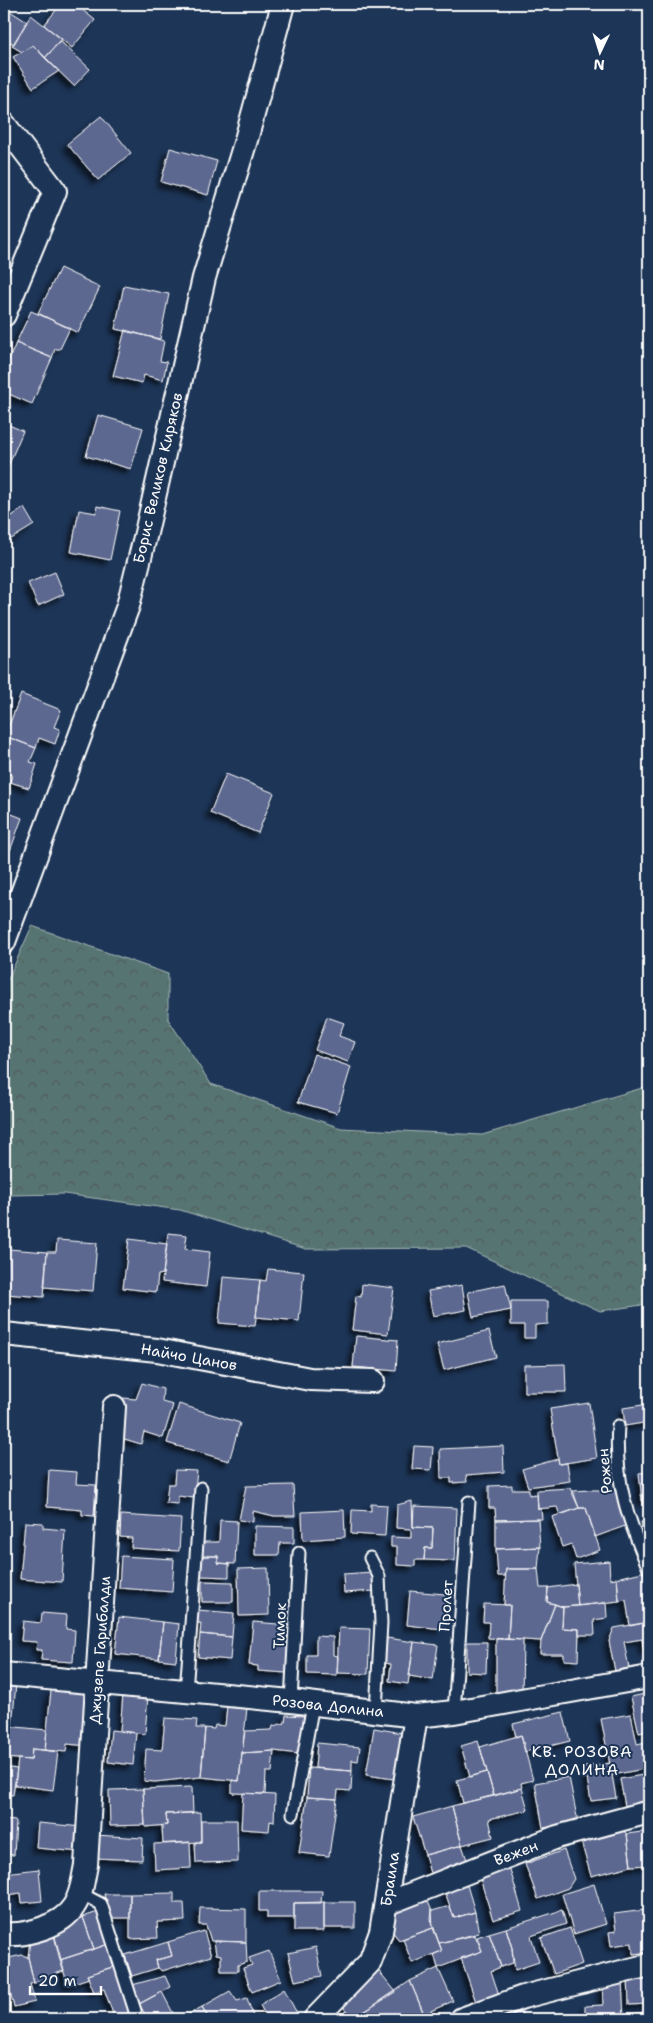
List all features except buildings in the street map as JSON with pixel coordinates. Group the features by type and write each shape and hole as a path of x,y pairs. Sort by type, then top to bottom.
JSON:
{"street":[{"name":"Борис Великов Киряков","path":"4,942 128,606 204,278 246,140 283,4"},
{"path":"4,124 56,191 4,315"},
{"name":"Найчо Цанов","path":"4,1334 157,1350 310,1379 373,1381"},
{"name":"Джузепе Гарибалди","path":"4,1934 30,1932 64,1917 74,1907 80,1893 86,1865 114,1407"},
{"name":"Розова Долина","path":"4,1674 302,1702 416,1716 454,1712 649,1676"},
{"name":"Браила","path":"316,2019 370,1962 380,1932 416,1716"},
{"name":"Вежен","path":"386,1904 557,1837 649,1812"},
{"path":"462,2019 523,1997 649,1965"}],"lane":[{"name":"Рожен","path":"618,1426 618,1469 622,1498 632,1529 649,1569"},
{"path":"186,1692 201,1488"},
{"name":"Пролет","path":"454,1712 469,1502"},
{"name":"Тимок","path":"293,1814 302,1702 298,1553"},
{"path":"370,1558 379,1576 381,1623 376,1710"},
{"path":"80,1893 101,1904 135,2011 134,2019"}],"green space":[{"path":"32,926 168,974 168,1019 211,1084 341,1128 482,1135 649,1086 649,1304 600,1311 466,1248 306,1249 180,1210 64,1194 10,1195 4,1191 4,988"}],"district":[{"name":"КВ. РОЗОВА ДОЛИНА","path":"582,1760"}]}
